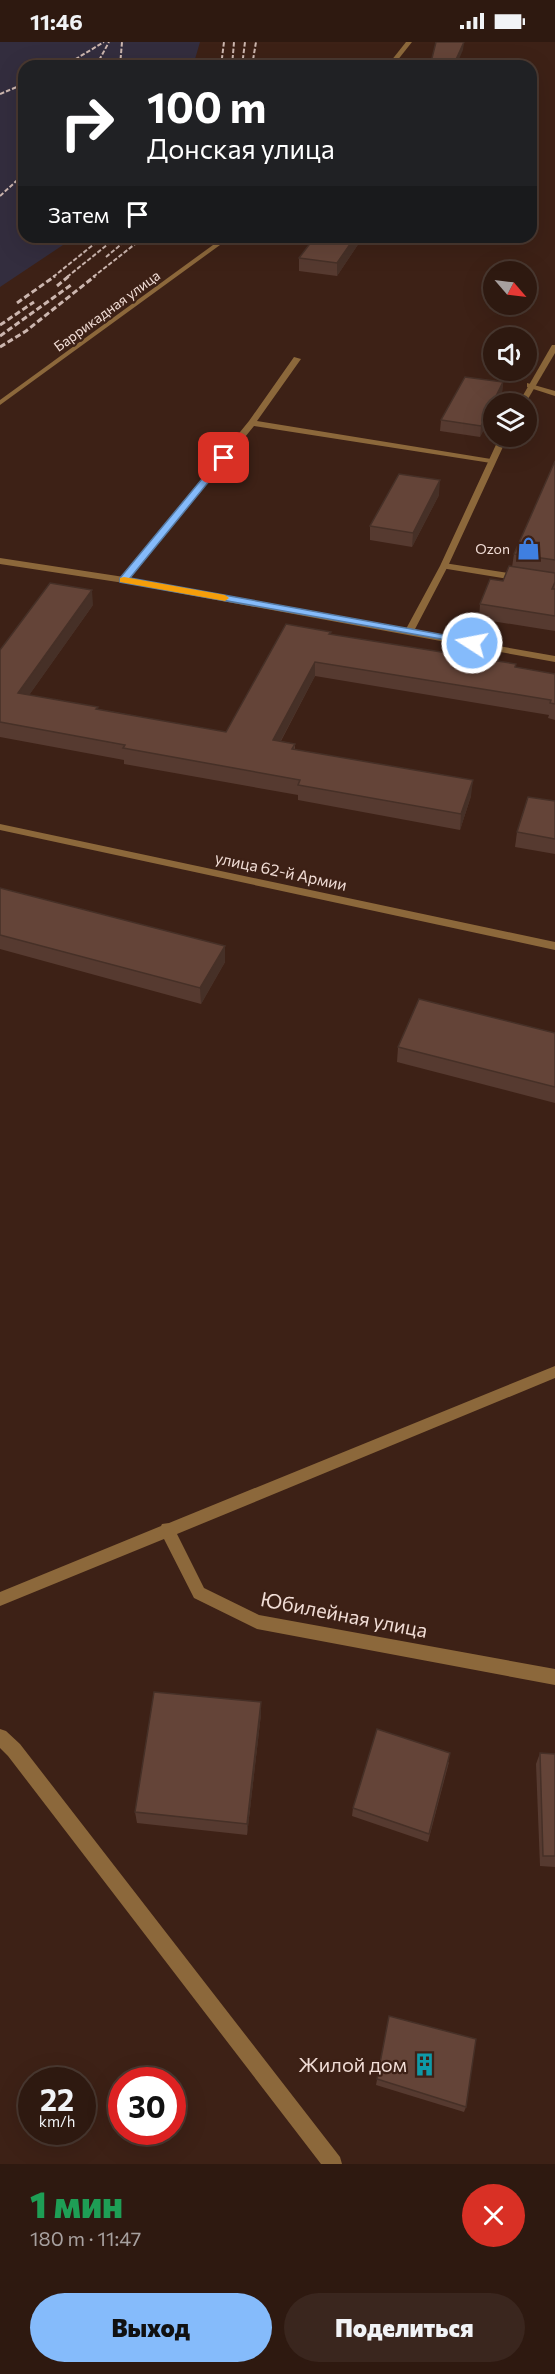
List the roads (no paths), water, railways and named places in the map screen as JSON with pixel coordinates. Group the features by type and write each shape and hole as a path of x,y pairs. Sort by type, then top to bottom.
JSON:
{"street":[{"path":"395,60 409,42"},
{"name":"Баррикадная улица","path":"0,403 220,243"},
{"path":"526,393 555,347"},
{"path":"124,580 252,423 297,359"},
{"path":"530,385 555,394"},
{"path":"252,423 491,462"},
{"path":"409,632 444,566 498,447"},
{"path":"0,561 124,580 555,659"},
{"path":"444,566 533,579"},
{"name":"улица 62-й Армии","path":"0,827 555,945"},
{"path":"0,1599 555,1372"},
{"name":"Юбилейная улица","path":"167,1529 199,1593 257,1622 555,1677"},
{"path":"0,1737 14,1750 333,2164"}],"railway":[{"path":"74,60 104,42"},
{"path":"99,60 109,42"},
{"path":"120,60 122,42"},
{"path":"222,60 224,42"},
{"path":"232,60 234,42"},
{"path":"243,60 245,42"},
{"path":"253,60 256,42"},
{"path":"0,94 18,86"},
{"path":"0,196 18,180"},
{"path":"53,277 96,243"},
{"path":"67,277 110,243"},
{"path":"106,257 123,243"},
{"path":"93,277 136,243"},
{"path":"17,303 55,276"},
{"path":"57,286 69,276"},
{"path":"0,347 26,331 95,276"},
{"path":"0,336 71,285"},
{"path":"0,325 34,302"}],"place":[{"name":"Ozon","path":"528,549"},
{"name":"Жилой дом","path":"425,2065"}]}
